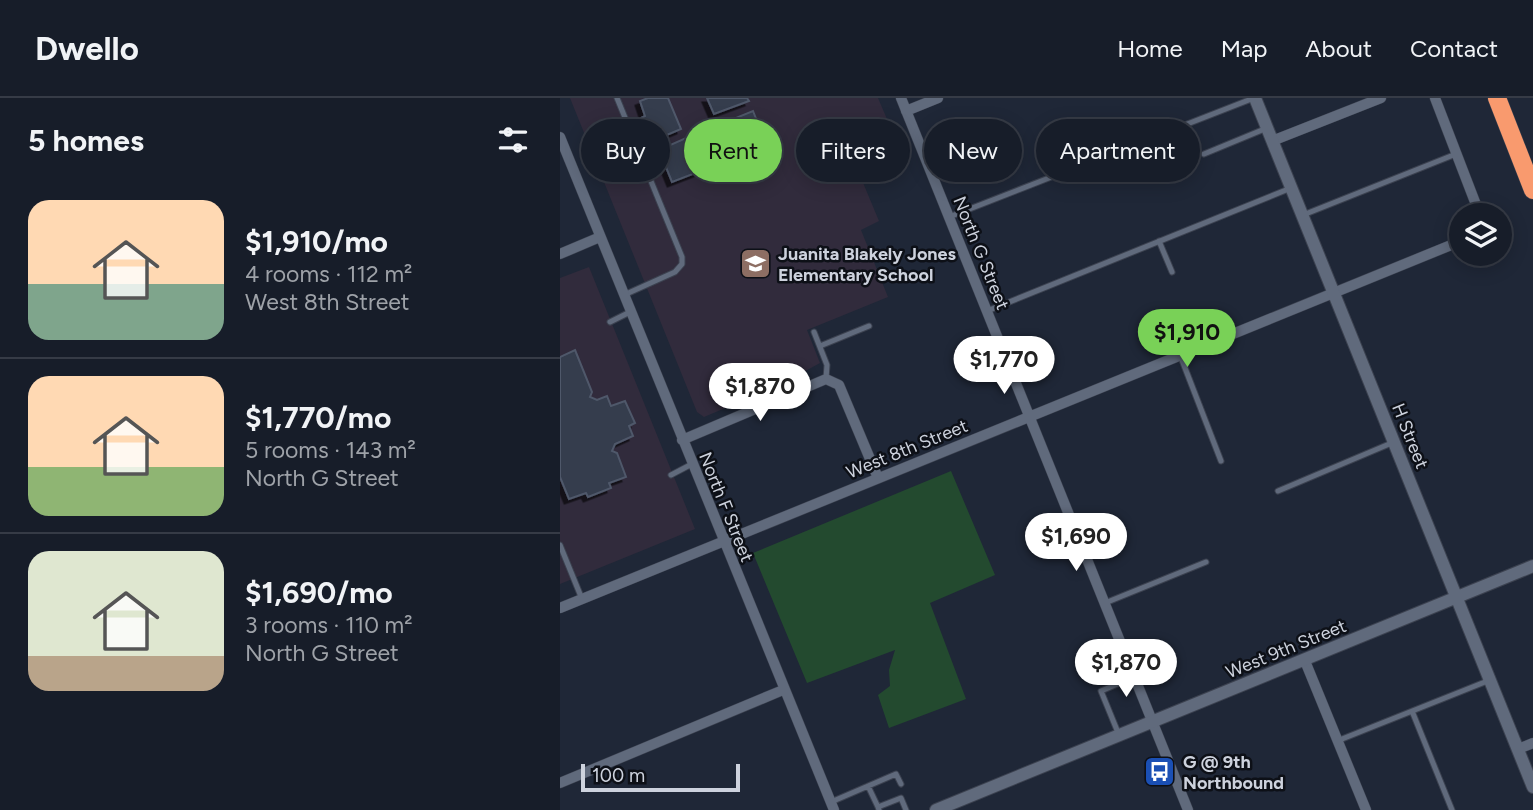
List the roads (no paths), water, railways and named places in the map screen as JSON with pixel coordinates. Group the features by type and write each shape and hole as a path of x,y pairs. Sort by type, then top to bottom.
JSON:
{"highway":[{"path":"1497,98 1533,190"}],"street":[{"name":"North G Street","path":"901,98 1188,810"},
{"path":"906,111 937,98"},
{"name":"H Street","path":"1254,98 1533,787"},
{"path":"1269,135 1381,98"},
{"path":"1435,98 1475,203"},
{"name":"North F Street","path":"560,137 783,690 833,806"},
{"path":"560,254 600,237"},
{"name":"West 8th Street","path":"560,608 1449,246"},
{"path":"682,440 826,379 839,385 878,478"},
{"name":"West 9th Street","path":"938,810 1533,566"},
{"path":"1305,661 1366,810"},
{"path":"560,783 783,690"},
{"path":"1518,749 1533,743"}],"lane":[{"path":"617,98 682,257 682,264 675,272 624,295"},
{"path":"949,217 1254,98"},
{"path":"1204,154 1269,135"},
{"path":"1302,215 1456,155"},
{"path":"987,311 1291,188"},
{"path":"1159,241 1172,272"},
{"path":"610,321 630,312"},
{"path":"820,346 869,326"},
{"path":"814,332 827,365 826,379"},
{"path":"1180,355 1221,461"},
{"path":"1278,491 1394,442"},
{"path":"671,475 692,464"},
{"path":"560,545 582,599"},
{"path":"1105,603 1206,562"},
{"path":"1119,735 1101,691 1134,677"},
{"path":"1337,741 1490,680"},
{"path":"1412,711 1452,810"},
{"path":"833,806 896,774 901,784"},
{"path":"887,778 891,788"},
{"path":"877,782 881,792"},
{"path":"869,786 878,809 899,797 906,810"}],"place":[{"name":"Juanita Blakely Jones Elementary School","path":"755,264"},
{"name":"G @ 9th Northbound","path":"1160,772"}]}
